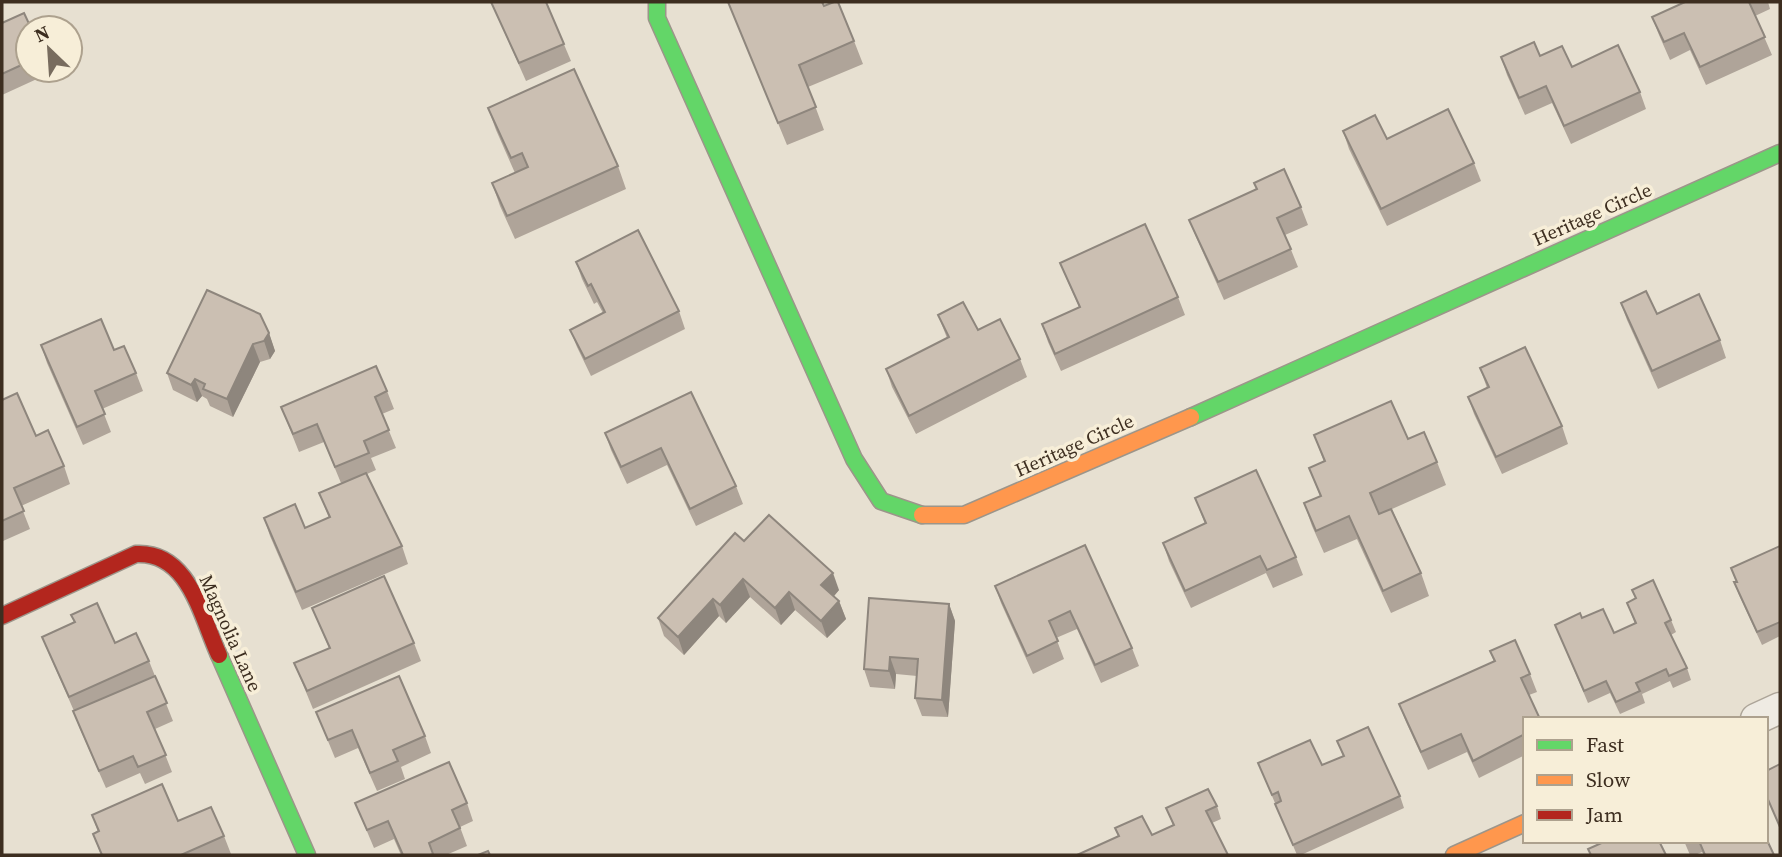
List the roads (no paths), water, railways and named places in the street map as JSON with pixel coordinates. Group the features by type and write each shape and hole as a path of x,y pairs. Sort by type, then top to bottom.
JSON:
{"street":[{"name":"Heritage Circle","path":"657,2 657,18 854,459 881,501 923,515 964,515 1023,492 1780,153"},
{"name":"Magnolia Lane","path":"2,616 136,554 161,555 172,562 186,582 307,855"},
{"path":"1760,717 1780,708"},
{"path":"1454,855 1523,824"}]}
